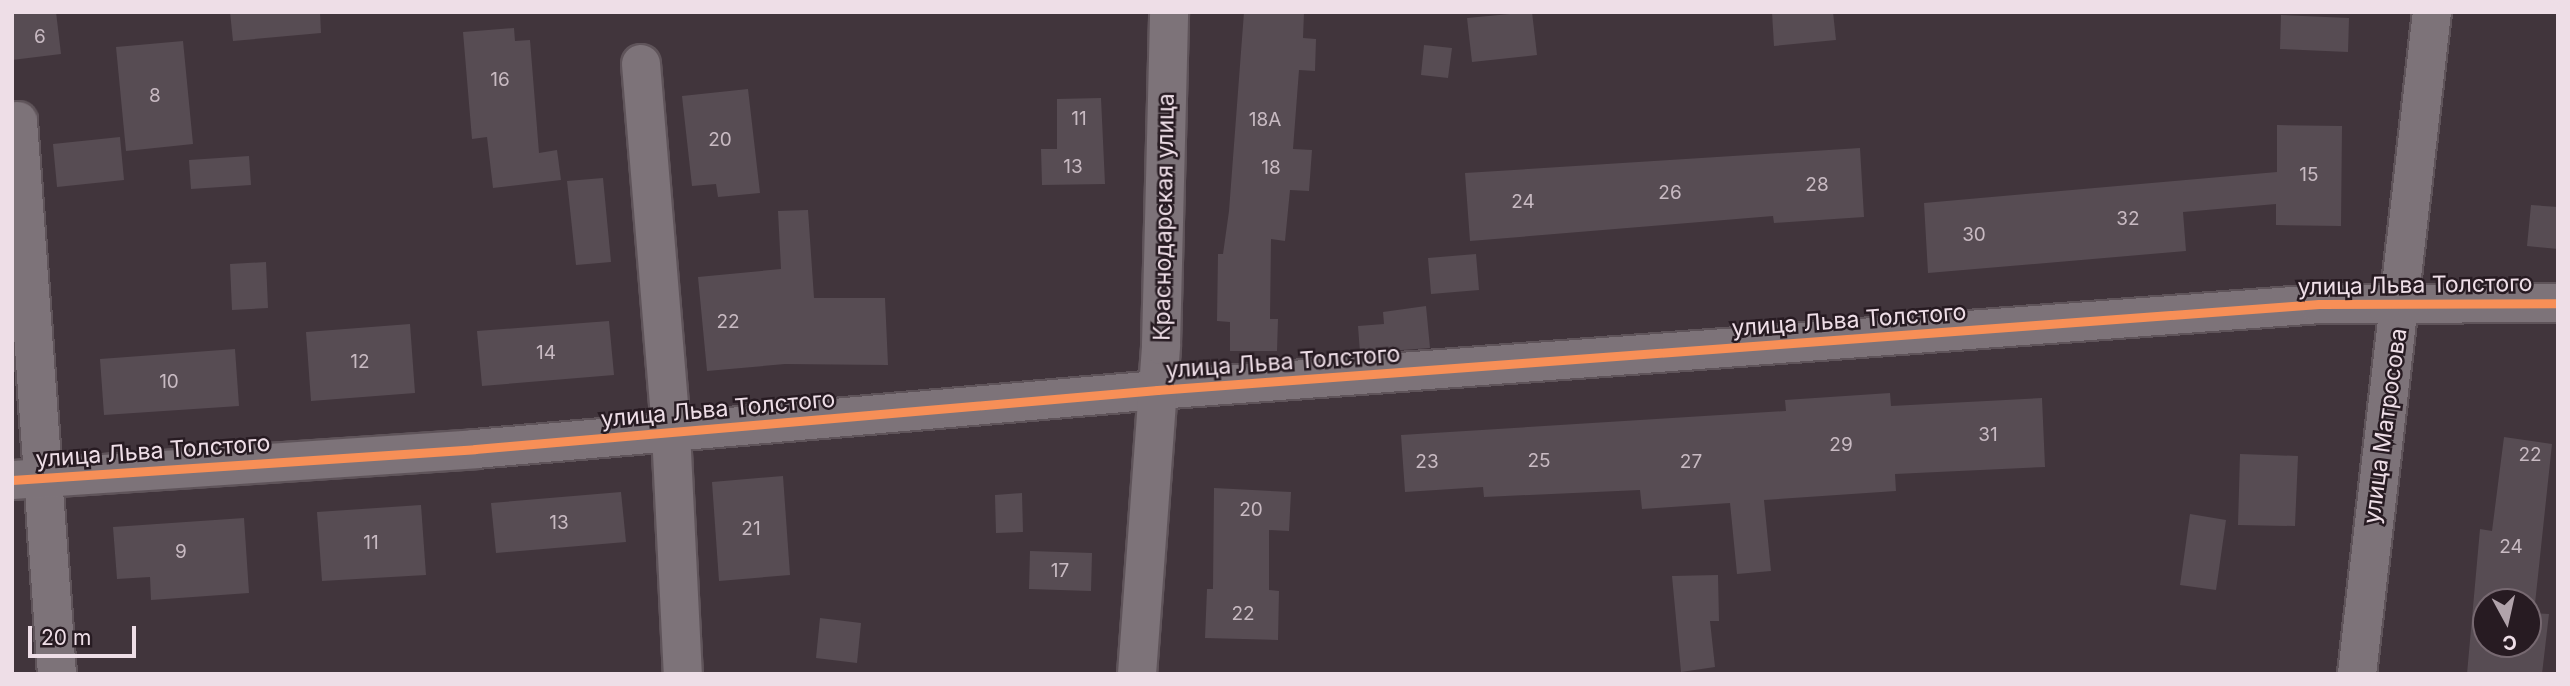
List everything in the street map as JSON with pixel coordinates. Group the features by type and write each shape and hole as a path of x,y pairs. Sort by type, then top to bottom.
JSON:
{"street":[{"name":"Краснодарская улица","path":"1137,674 1157,390 1169,12"},
{"name":"улица Матросова","path":"2357,674 2391,352 2403,305 2432,12"},
{"path":"641,64 671,432 683,674"},
{"path":"18,121 27,479 57,674"},
{"name":"улица Льва Толстого","path":"27,479 671,432 1157,390 2319,304 2558,303"}],"building":[{"path":"12,12 56,12 61,54 12,60"},
{"path":"230,12 320,12 321,33 233,41"},
{"path":"1244,12 1304,12 1303,38 1316,39 1315,71 1299,70 1293,149 1312,150 1309,191 1290,190 1285,241 1271,239 1270,319 1278,319 1277,351 1230,351 1230,322 1217,321 1218,254 1223,254 1229,211"},
{"path":"1532,12 1537,55 1472,62 1467,18"},
{"path":"1772,12 1833,12 1836,40 1774,46"},
{"path":"2281,15 2349,18 2348,52 2280,49"},
{"path":"514,28 515,41 530,40 539,153 557,150 561,180 493,188 487,137 472,139 463,32"},
{"path":"183,41 193,144 126,151 116,47"},
{"path":"1424,45 1452,48 1448,78 1421,75"},
{"path":"748,89 760,193 718,197 716,184 692,186 682,96"},
{"path":"1101,98 1105,184 1042,185 1041,149 1057,149 1057,99"},
{"path":"2277,125 2342,126 2341,226 2276,225 2276,204 2183,212 2186,251 1928,273 1924,203 2277,172"},
{"path":"120,137 124,180 57,187 53,144"},
{"path":"1860,148 1864,217 1774,223 1773,216 1470,241 1465,173"},
{"path":"249,156 251,185 191,189 189,160"},
{"path":"603,178 611,262 576,265 567,181"},
{"path":"2531,205 2558,207 2558,249 2527,246"},
{"path":"808,210 814,298 885,298 888,365 785,364 707,371 698,277 781,269 778,211"},
{"path":"1476,254 1479,290 1431,294 1428,258"},
{"path":"266,262 268,308 232,310 230,264"},
{"path":"1426,306 1430,348 1360,353 1358,326 1384,324 1383,312"},
{"path":"609,321 614,375 482,386 477,331"},
{"path":"410,324 415,393 311,401 306,332"},
{"path":"235,349 239,406 104,415 100,359"},
{"path":"1890,393 1891,406 2042,398 2045,467 1895,474 1896,491 1764,500 1771,571 1737,574 1730,503 1642,509 1640,490 1484,497 1483,487 1405,492 1401,435 1786,411 1785,400"},
{"path":"2504,437 2552,444 2537,588 2475,588 2480,529 2492,531"},
{"path":"2240,454 2298,456 2295,526 2238,525"},
{"path":"783,476 790,575 719,581 712,482"},
{"path":"1214,488 1291,492 1289,531 1269,530 1269,590 1279,591 1278,640 1205,638 1207,589 1213,589"},
{"path":"621,492 626,542 496,553 491,503"},
{"path":"1022,493 1023,532 996,533 995,495"},
{"path":"421,505 426,575 322,581 317,512"},
{"path":"2190,514 2226,520 2216,590 2180,585"},
{"path":"244,518 249,593 151,600 150,577 117,579 113,527"},
{"path":"1030,551 1092,553 1091,591 1029,589"},
{"path":"1718,575 1719,621 1710,621 1715,667 1681,672 1672,576"},
{"path":"2542,614 2549,614 2542,674 2467,674 2472,618 2472,658 2542,658"},
{"path":"820,618 861,623 857,663 816,658"}],"cycle path":[{"path":"12,480 475,449 1157,390 2319,304 2558,303"}]}
